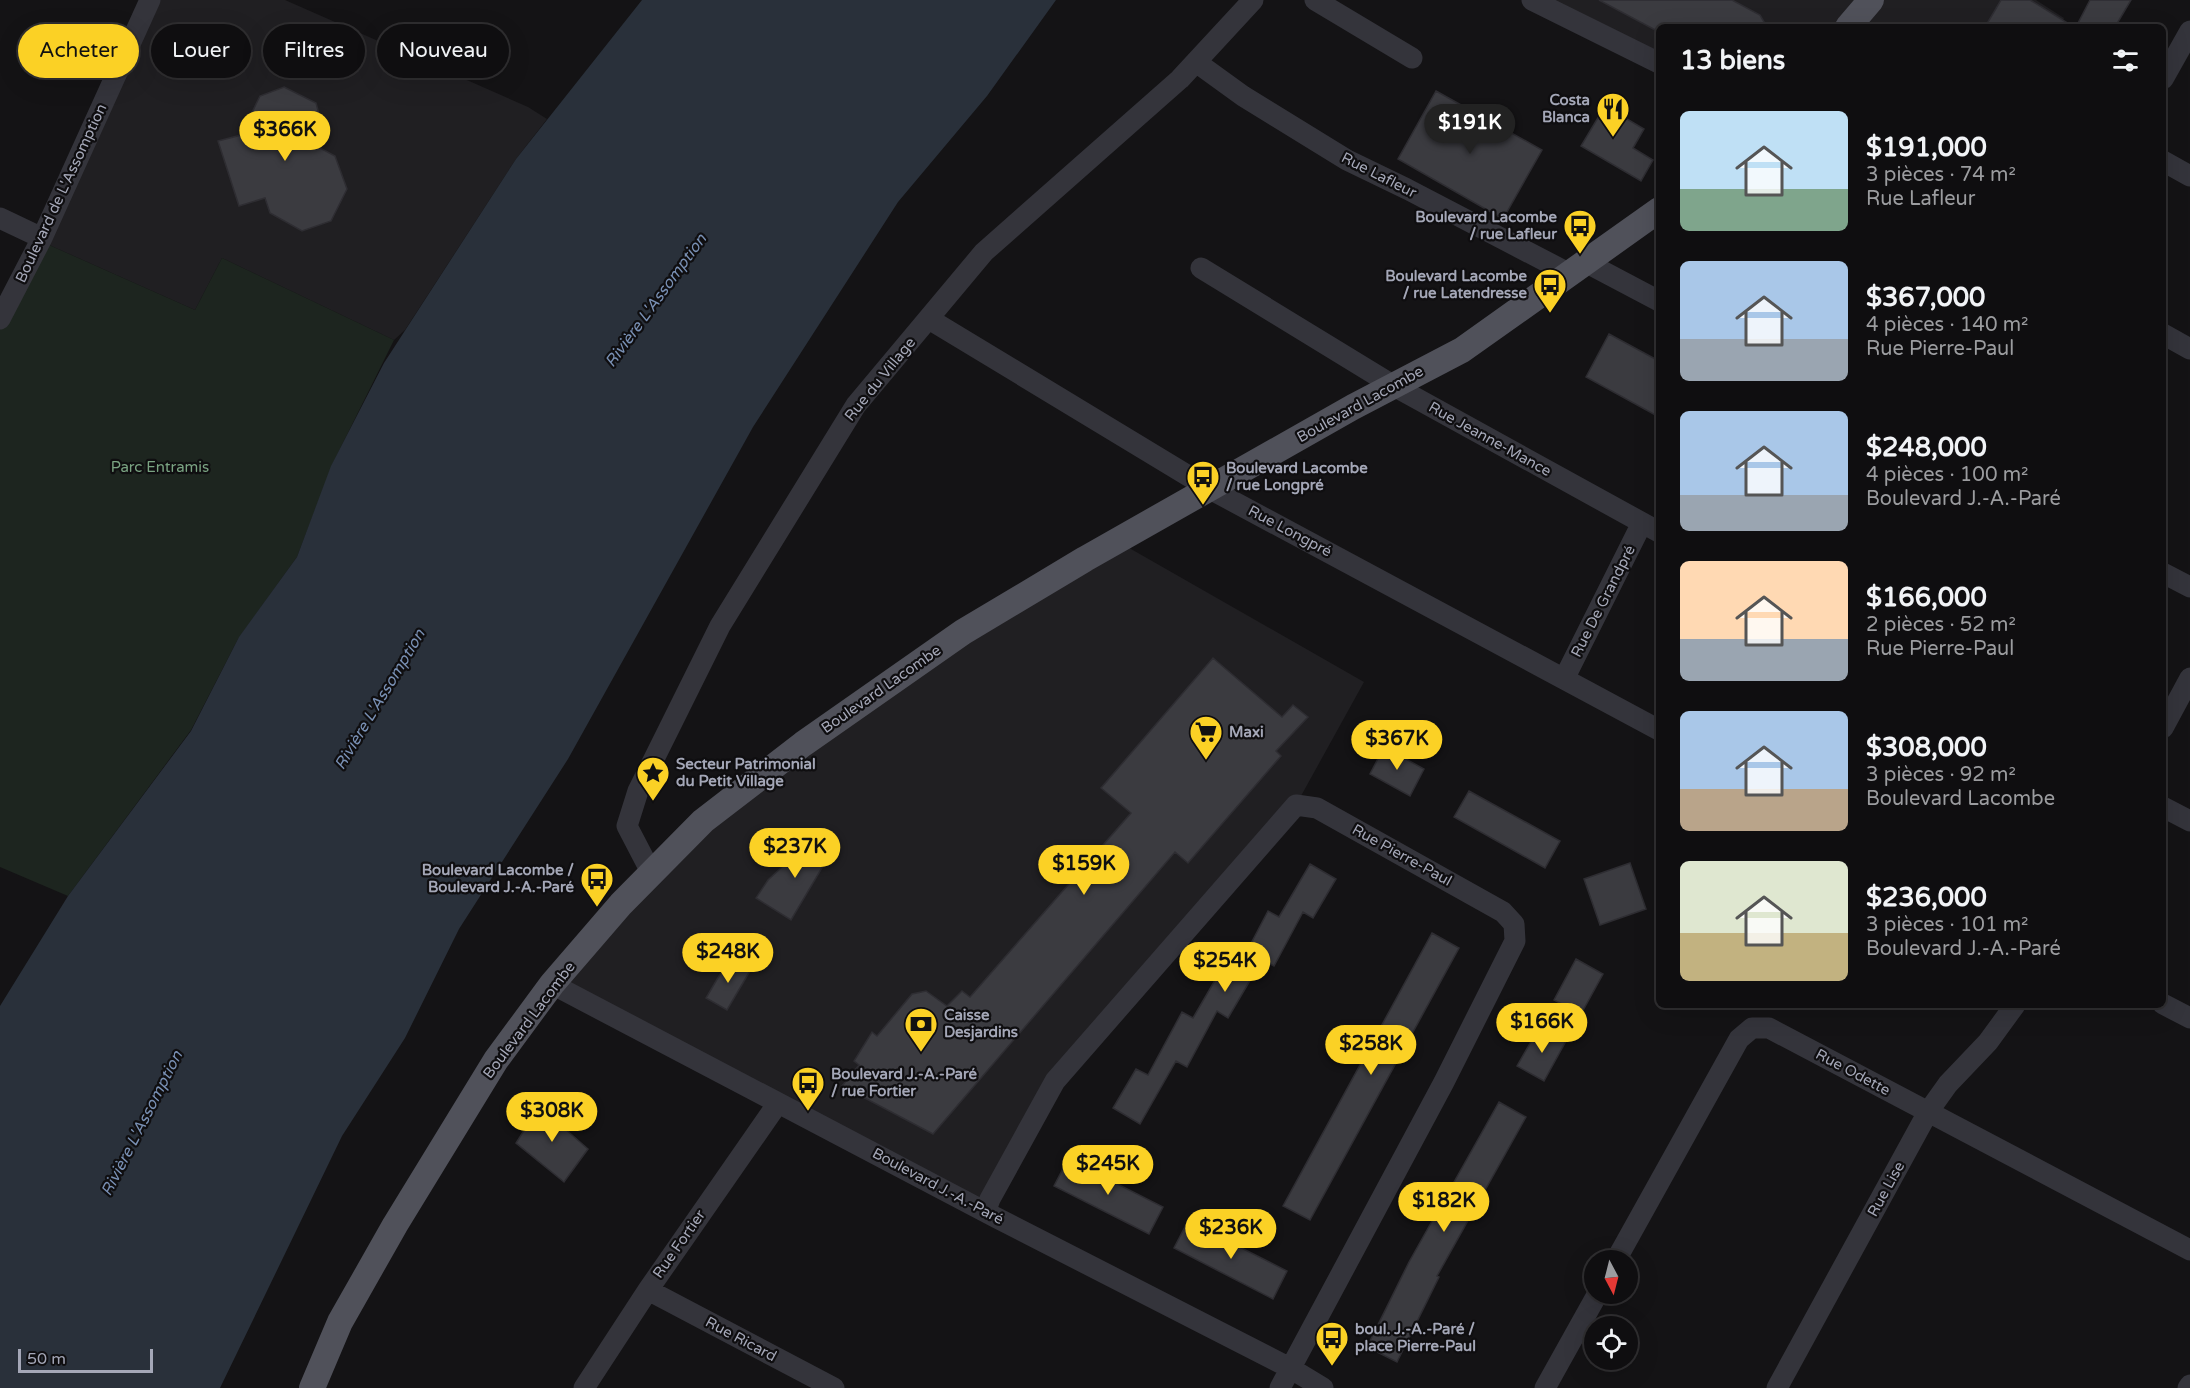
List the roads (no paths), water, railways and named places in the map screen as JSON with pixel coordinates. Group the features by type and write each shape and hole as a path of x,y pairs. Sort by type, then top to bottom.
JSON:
{"main road":[{"path":"1851,24 1871,0"},
{"name":"Boulevard Lacombe","path":"312,1388 340,1322 395,1225 496,1060 552,984 621,904 704,821 847,712 963,632 1210,489 1462,350 1656,212"}],"street":[{"name":"Boulevard de L'Assomption","path":"0,319 42,238 150,0"},
{"name":"Rue du Village","path":"652,874 627,826 638,791 720,626 856,405 984,252 1196,62 1252,0"},
{"path":"1315,0 1412,58"},
{"path":"1532,0 1656,62"},
{"path":"2166,74 2190,31"},
{"name":"Rue Lafleur","path":"1196,62 1243,96 1347,160 1579,268 1656,300"},
{"path":"2166,163 2190,176"},
{"path":"0,218 42,238"},
{"name":"Rue Jeanne-Mance","path":"1201,268 1394,386 1651,527"},
{"name":"Rue Longpré","path":"929,319 1210,489 1656,728"},
{"path":"2166,336 2190,349"},
{"name":"Rue De Grandpré","path":"1564,679 1651,527"},
{"path":"2166,575 2190,587"},
{"path":"2166,722 2190,678"},
{"name":"Rue Pierre-Paul","path":"986,1210 1055,1081 1296,805 1317,808 1503,912 1514,924 1515,941 1444,1082 1290,1368"},
{"path":"2166,809 2190,821"},
{"name":"Boulevard J.-A.-Paré","path":"552,984 1290,1368 1323,1388"},
{"path":"2166,1006 2190,1018"},
{"name":"Rue Lise","path":"1777,1388 1928,1112 1948,1084 1988,1042 2013,1008"},
{"name":"Rue Odette","path":"1622,1250 1739,1039 1752,1028 1768,1028 2190,1250"},
{"name":"Rue Fortier","path":"584,1388 648,1290 778,1103"},
{"name":"Rue Ricard","path":"648,1290 830,1387"},
{"path":"1545,1388 1592,1304"},
{"path":"1280,1388 1290,1368"}],"water":[{"name":"Rivière L'Assomption","path":"642,0 1056,0 987,96 898,202 753,427 568,759 459,929 405,1038 342,1136 220,1388 0,1388 0,1006 68,896 191,731 239,637 297,557 331,466 384,363 516,159"}],"place":[{"name":"Costa Blanca","path":"1613,138"},
{"name":"Boulevard Lacombe / rue Lafleur","path":"1580,255"},
{"name":"Boulevard Lacombe / rue Latendresse","path":"1550,314"},
{"name":"Boulevard Lacombe / rue Longpré","path":"1203,506"},
{"name":"Maxi","path":"1206,761"},
{"name":"Secteur Patrimonial du Petit Village","path":"653,802"},
{"name":"Boulevard Lacombe / Boulevard J.-A.-Paré","path":"597,908"},
{"name":"Caisse Desjardins","path":"921,1053"},
{"name":"Boulevard J.-A.-Paré / rue Fortier","path":"808,1112"},
{"name":"boul. J.-A.-Paré / place Pierre-Paul","path":"1332,1367"}],"park label":[{"name":"Parc Entramis","path":"160,467"}]}
